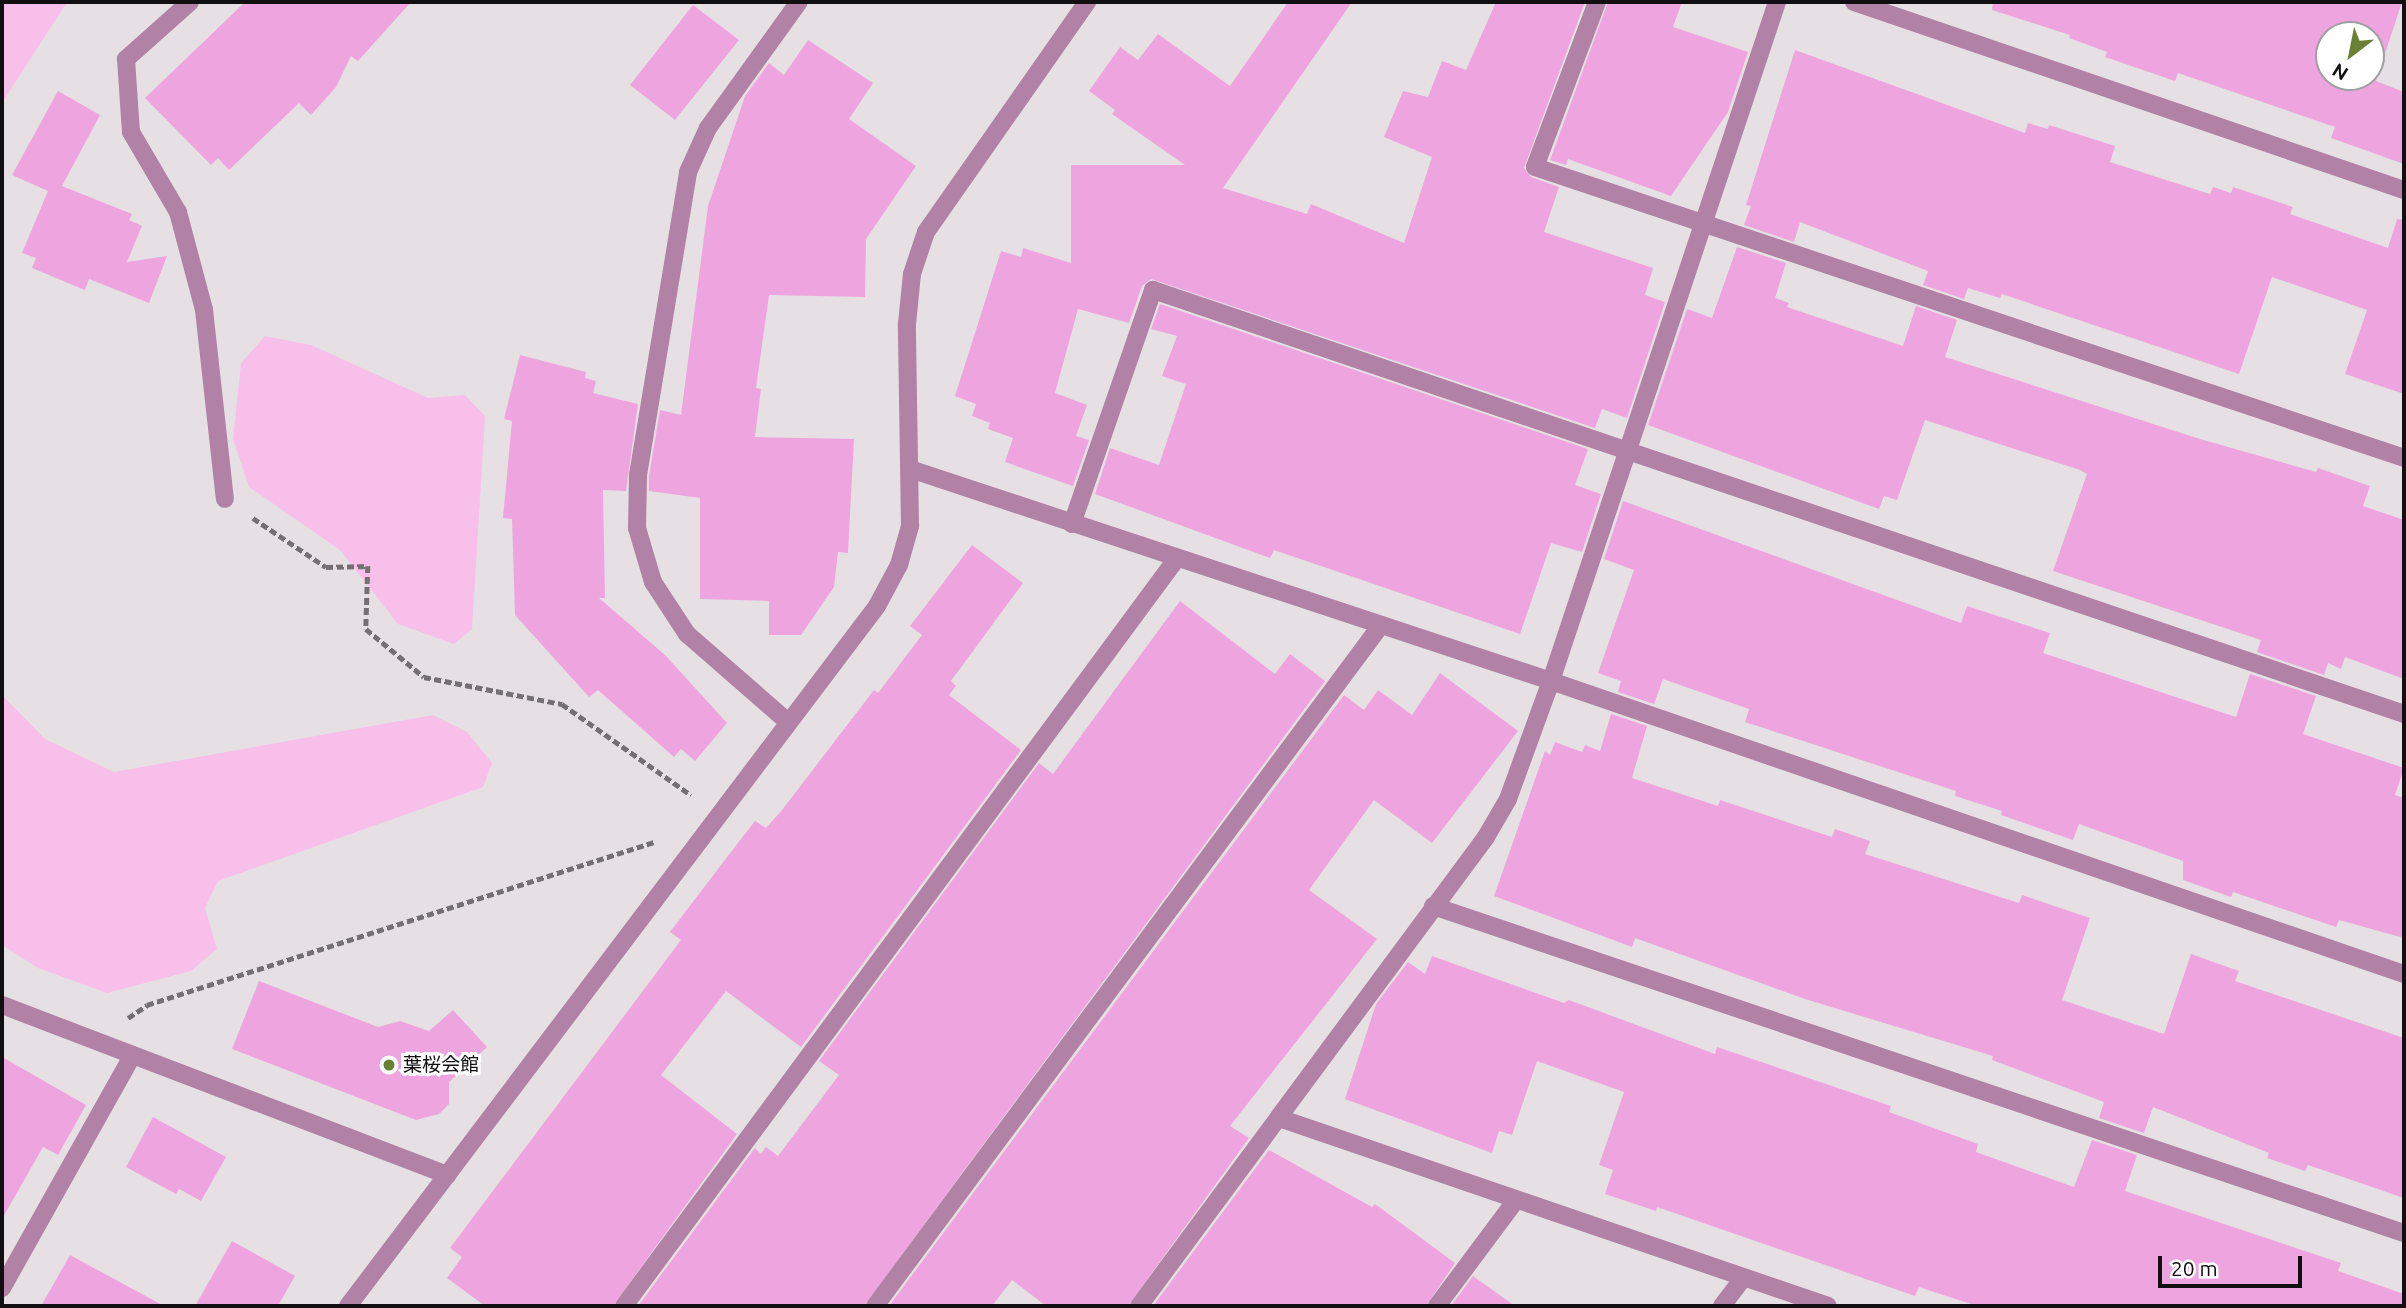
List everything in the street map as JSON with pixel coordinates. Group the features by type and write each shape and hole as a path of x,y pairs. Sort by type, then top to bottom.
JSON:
{"street":[{"path":"190,2 126,59 129,108 131,132 178,212 204,310 225,499"},
{"path":"788,722 687,634 653,582 637,528 638,475 688,172 709,128 799,2"},
{"path":"348,1306 877,606 899,565 910,526 907,324 912,274 926,232 1087,2"},
{"path":"1597,2 1535,167 2404,458"},
{"path":"1139,1306 1486,837 1508,799 1551,681 1777,2"},
{"path":"1854,2 2404,190"},
{"path":"1072,524 1153,290 1629,449 2404,714"},
{"path":"910,469 1551,681 2404,974"},
{"path":"624,1306 1177,558"},
{"path":"875,1306 1381,625"},
{"path":"1433,906 2404,1233"},
{"path":"2,1005 448,1175"},
{"path":"2,1288 133,1055"},
{"path":"1279,1118 1828,1306"},
{"path":"1437,1306 1516,1200"},
{"path":"1722,1306 1743,1278"}],"path":[{"path":"225,499 326,567 368,566 366,629 424,677 562,704 691,794"},
{"path":"125,1020 147,1005 654,842"}],"shaded area":[{"path":"2,2 67,2 2,103"},
{"path":"265,336 311,345 428,398 465,395 485,416 472,629 454,644 398,624 340,550 249,487 233,439 241,363"},
{"path":"2,695 45,739 114,772 433,715 467,732 492,763 483,787 218,881 205,908 217,949 191,971 107,993 38,968 2,945"}],"building":[{"path":"245,2 411,2 358,61 351,56 336,87 311,115 299,103 229,170 218,158 211,165 145,98"},
{"path":"1288,2 1352,2 1223,188 1307,214 1311,204 1404,243 1432,157 1384,137 1403,91 1428,97 1442,61 1466,70 1496,2 1585,2 1524,168 1531,177 1559,187 1544,232 1653,268 1645,295 1665,302 1627,418 1602,409 1595,428 1151,279 1142,286 1129,323 1078,309 1055,393 1087,405 1076,436 1089,440 1073,486 1005,462 1013,438 988,429 990,423 972,416 976,404 955,396 1001,251 1021,257 1023,248 1071,263 1071,165 1185,165 1112,114 1115,110 1089,91 1120,47 1138,60 1158,34 1230,86"},
{"path":"1608,2 1682,2 1673,27 1748,52 1728,112 1671,196 1568,159 1566,165 1550,160"},
{"path":"1993,2 2402,2 2385,54 2385,21 2315,21 2315,91 2385,91 2385,85 2404,92 2404,164 2331,138 2335,127 2178,73 2175,81 2105,57 2107,52 2069,38 2070,35 1992,10"},
{"path":"693,5 739,40 675,120 630,85"},
{"path":"808,40 873,83 849,119 916,166 866,239 865,297 769,295 756,388 761,389 755,437 854,439 848,553 838,552 834,587 801,635 769,635 769,601 700,599 700,498 649,491 649,476 660,410 681,415 708,206 745,96 769,63 784,75"},
{"path":"1795,50 2025,133 2028,123 2048,129 2049,125 2115,146 2110,162 2210,194 2213,187 2231,193 2233,187 2293,207 2290,214 2388,248 2397,219 2404,220 2404,394 2345,374 2367,310 2272,277 2239,374 2002,294 2000,298 1968,288 1964,299 1923,285 1928,271 1800,222 1794,242 1744,225 1751,206 1746,205"},
{"path":"58,91 100,115 62,186 132,214 129,220 142,226 127,262 167,256 149,303 89,279 85,290 32,268 36,258 22,253 48,191 12,175"},
{"path":"1737,247 1786,263 1775,298 1789,303 1787,307 1903,346 1916,306 1957,320 1945,357 2200,439 2316,472 2318,468 2370,486 2363,506 2404,520 2404,679 2345,657 2341,669 2328,663 2324,675 2257,652 2261,640 2053,571 2087,474 2080,470 1925,420 1897,500 1884,496 1879,509 1648,425 1687,309 1712,318"},
{"path":"1160,304 1588,449 1575,485 1601,494 1582,552 1551,543 1520,634 1274,550 1270,558 1095,494 1110,448 1159,465 1186,384 1162,376 1177,336 1151,329"},
{"path":"520,355 586,372 585,378 596,381 593,393 638,404 626,491 603,490 605,598 599,598 665,655 727,723 695,761 681,749 674,757 598,690 589,697 515,615 512,519 503,518 512,421 504,419"},
{"path":"1623,501 1961,623 1967,606 2050,633 2043,653 2236,717 2250,674 2316,696 2303,734 2404,768 2395,795 2404,798 2404,938 2339,920 2336,927 2233,892 2231,897 2183,880 2183,861 2079,824 2073,840 2001,815 2002,811 1955,796 1956,791 1745,722 1749,709 1663,679 1654,704 1618,692 1621,681 1598,673 1634,570 1604,559"},
{"path":"972,545 1023,583 951,681 956,686 949,695 1021,750 801,1047 726,991 661,1075 737,1134 613,1306 485,1306 447,1278 462,1257 450,1248 681,940 670,932 724,861 755,821 766,828 782,810 874,690 878,693 922,635 910,626"},
{"path":"1180,601 1275,674 1290,654 1325,681 864,1306 638,1306 755,1148 761,1154 766,1147 778,1156 839,1075 819,1061 1039,763 1053,774"},
{"path":"1440,673 1518,731 1432,843 1374,800 1309,890 1377,939 1230,1126 1249,1138 1128,1306 1046,1306 1012,1280 992,1306 889,1306 1344,695 1364,710 1378,690 1412,715"},
{"path":"1611,714 1647,726 1632,778 1718,806 1720,800 1832,837 1835,829 1870,841 1865,854 2019,903 2022,895 2090,918 2062,1000 2164,1034 2191,954 2239,971 2235,981 2404,1038 2404,1198 2308,1165 2305,1171 2267,1158 2269,1153 2153,1107 2144,1133 2099,1118 2104,1102 1992,1060 1993,1056 1805,999 1635,938 1632,947 1494,896 1545,751 1550,755 1555,742 1582,752 1585,745 1600,751"},
{"path":"1432,956 1564,1003 1569,1000 1715,1054 1717,1047 1891,1106 1889,1112 1978,1144 1976,1152 2074,1187 2092,1140 2137,1155 2125,1191 2341,1263 2338,1271 2404,1294 2404,1306 1977,1306 1919,1287 1915,1296 1657,1207 1656,1211 1605,1194 1613,1170 1599,1165 1624,1092 1537,1061 1512,1135 1499,1131 1492,1153 1345,1099 1376,1004 1408,962 1425,974"},
{"path":"259,981 378,1027 400,1021 429,1031 453,1010 487,1047 449,1082 449,1104 439,1114 416,1120 232,1049"},
{"path":"2,1057 86,1105 58,1155 43,1147 2,1219"},
{"path":"153,1117 226,1157 201,1201 179,1189 176,1194 126,1167"},
{"path":"1269,1150 1372,1207 1375,1204 1455,1263 1426,1306 1153,1306"},
{"path":"232,1241 295,1276 278,1306 195,1306"},
{"path":"70,1255 164,1306 41,1306"},
{"path":"1473,1276 1515,1306 1451,1306"}],"place":[{"name":"葉桜会館","path":"389,1065"}]}
